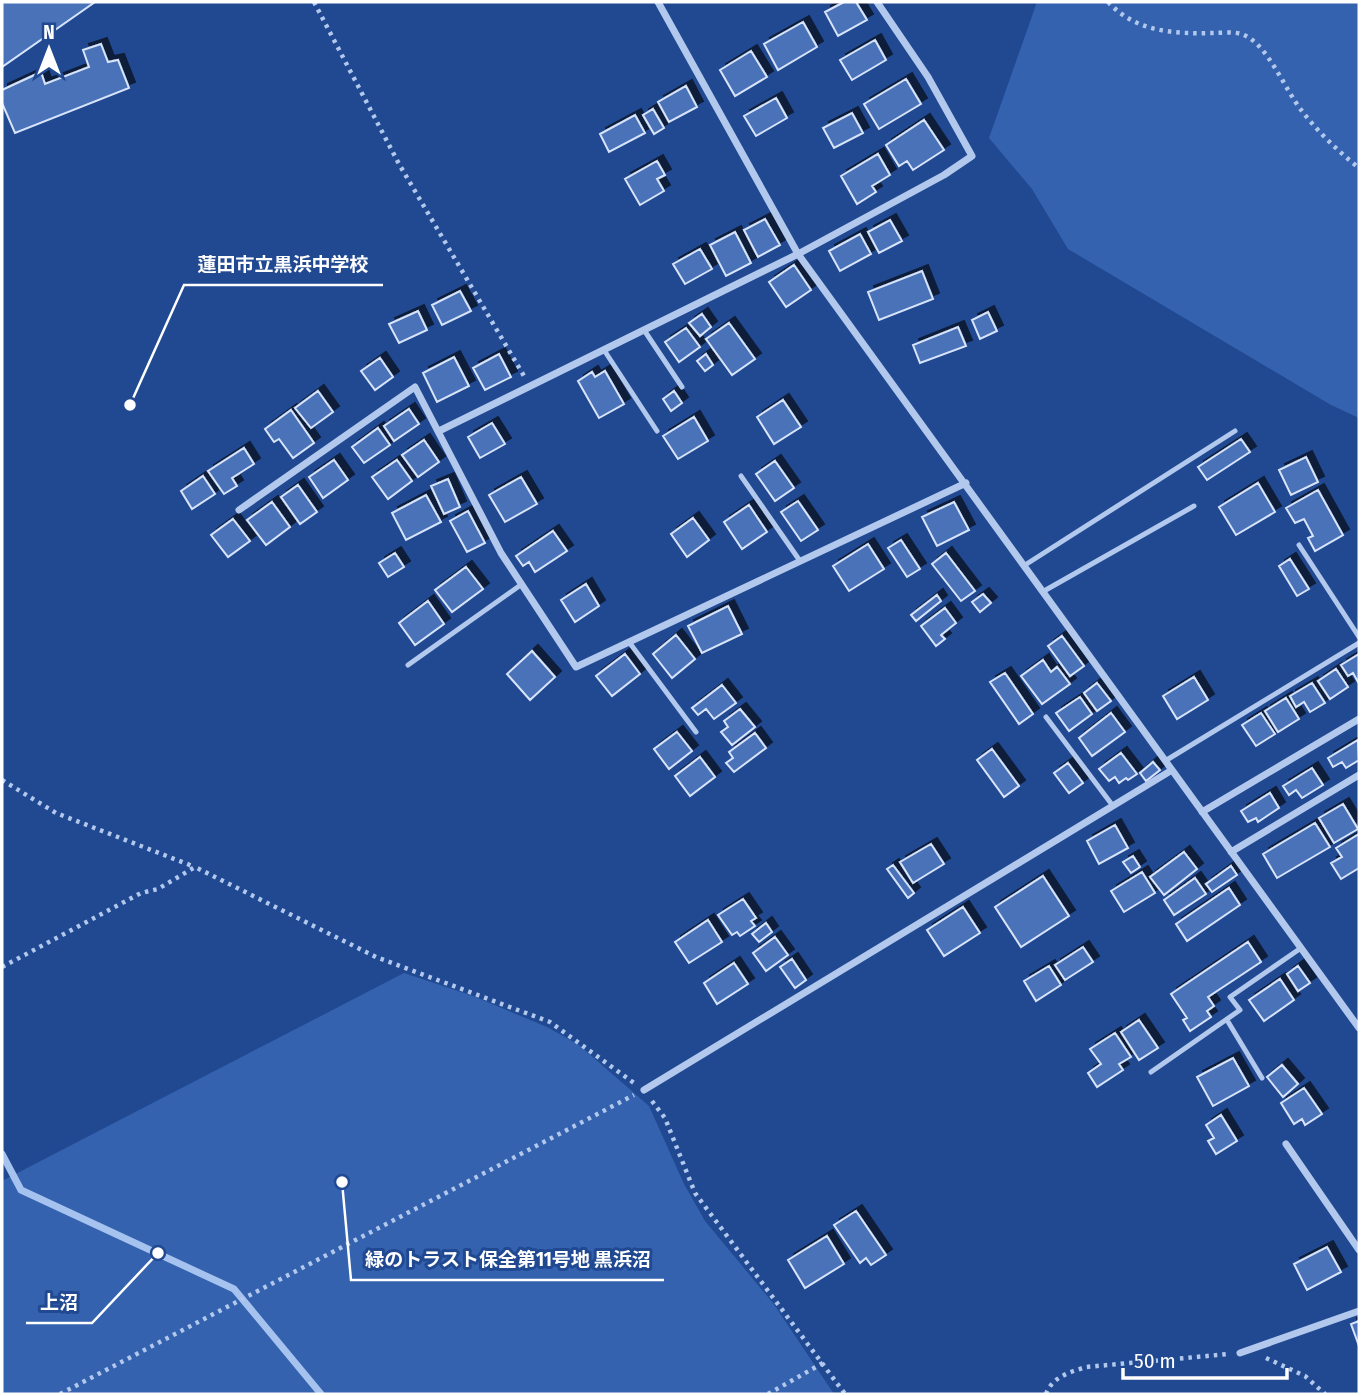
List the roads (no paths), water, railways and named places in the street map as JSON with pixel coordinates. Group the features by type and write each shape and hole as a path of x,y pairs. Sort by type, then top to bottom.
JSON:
{"street":[{"path":"658,2 798,254 1359,1028"},
{"path":"439,430 798,254 944,175 972,156 928,77 877,2"},
{"path":"239,510 415,387 501,553 576,667 966,483"},
{"path":"1202,812 1359,719"},
{"path":"644,1090 1172,770"},
{"path":"1231,852 1359,775"},
{"path":"1286,1144 1359,1250"},
{"path":"1240,1353 1359,1311"}],"lane":[{"path":"644,330 682,387"},
{"path":"604,350 657,430"},
{"path":"1025,565 1235,431"},
{"path":"741,476 800,561"},
{"path":"1044,591 1194,506"},
{"path":"1299,545 1359,637"},
{"path":"408,665 522,584"},
{"path":"629,642 696,732"},
{"path":"1165,761 1359,643"},
{"path":"1046,718 1113,806"},
{"path":"1151,1072 1241,1010 1230,997 1301,948"},
{"path":"1227,1020 1262,1078"}],"waterway":[{"path":"2,1154 21,1190 234,1289 321,1394"}],"place":[{"name":"蓮田市立黒浜中学校","path":"130,405"},
{"name":"緑のトラスト保全第11号地 黒浜沼","path":"342,1182"},
{"name":"上沼","path":"158,1253"}]}
